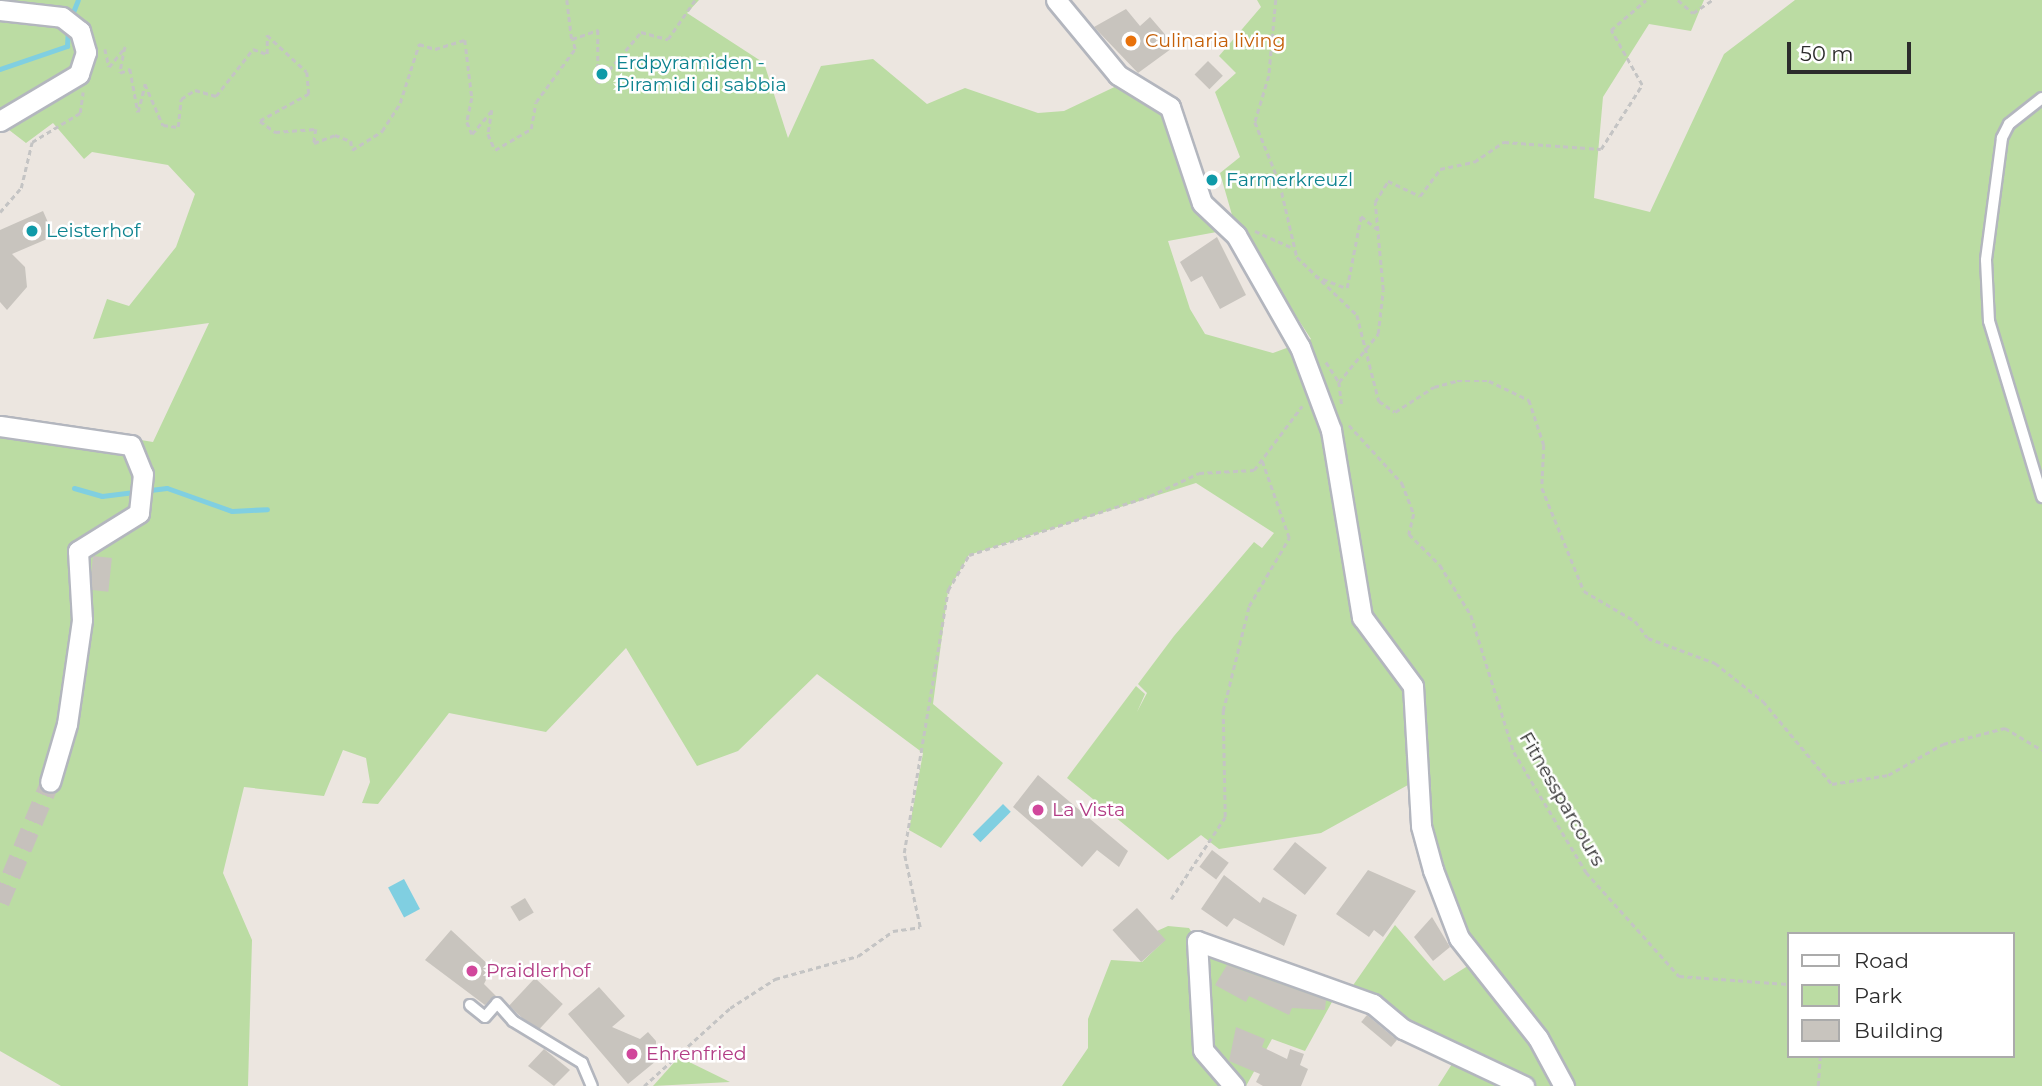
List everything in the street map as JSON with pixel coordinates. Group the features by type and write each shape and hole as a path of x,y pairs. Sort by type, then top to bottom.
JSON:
{"street":[{"path":"1056,0 1118,75 1170,107 1208,214 1236,235 1310,369 1349,514 1362,617 1413,685 1421,827 1433,870 1459,938 1538,1038 1564,1086"},
{"path":"0,10 62,17 80,31 86,52 79,74 39,102 0,121"},
{"path":"0,426 131,444 143,474 139,513 78,551 82,621 67,723 50,782"},
{"path":"1234,1086 1203,1050 1197,941 1373,1004 1403,1029 1524,1086"}],"lane":[{"path":"2042,98 2009,124 2002,138 1986,260 1989,321 2042,497"},
{"path":"470,1005 485,1017 497,1003 513,1021 582,1063 592,1086"}],"path":[{"path":"96,56 105,47 109,67 125,47 120,73 130,69 138,112 145,84 163,125 178,127 181,99 195,90 216,96 253,49 267,54 267,35 307,72 309,94 260,121 275,132 316,129 314,143 335,135 351,141 352,150 382,131 400,103 419,44 435,49 465,40 472,98 467,122 472,134 492,110 488,134 495,150 531,129 536,102 575,49 567,0"},
{"path":"572,39 598,30 598,83 641,32 668,39 695,0"},
{"path":"1276,0 1269,76 1255,122 1280,184 1293,248 1311,275 1357,315 1368,347 1380,401 1395,412 1434,387 1457,381 1489,382 1529,400 1544,445 1542,488 1584,591 1598,595 1648,638 1715,663 1763,701 1832,784 1888,775 1943,744 2005,728 2042,750"},
{"path":"1310,369 1310,354 1321,354 1339,382 1378,334 1383,290 1375,202 1388,181 1420,196 1440,169 1474,162 1504,142 1601,149 1642,85 1611,30 1646,0"},
{"path":"1678,0 1693,13 1712,0"},
{"path":"0,212 21,188 32,142 80,113 84,89"},
{"path":"1311,275 1347,288 1361,216 1377,229"},
{"path":"1243,226 1293,248"},
{"name":"Fitnessparcours","path":"1339,382 1343,414 1356,439 1370,444 1402,483 1414,514 1409,534 1440,565 1471,615 1514,752 1586,872 1679,976 1786,984"},
{"path":"644,1086 730,1008 775,979 858,956 893,931 920,927 904,853 948,590 969,555 1199,473 1254,470 1303,401"},
{"path":"1171,899 1225,817 1223,711 1249,606 1289,538 1261,458"},
{"path":"1818,1086 1820,1058"}],"green space":[{"path":"0,0 699,0 687,13 764,63 788,138 821,66 873,59 927,104 965,88 1038,113 1064,111 1125,82 1160,99 1222,231 1168,241 1190,309 1205,334 1273,353 1311,339 1234,222 1220,173 1240,157 1215,92 1236,73 1219,56 1261,7 1257,0 1704,0 1691,31 1649,24 1603,97 1594,198 1650,212 1724,54 1795,0 2042,0 2042,1086 1438,1086 1459,1053 1347,994 1395,925 1444,981 1474,962 1459,938 1417,780 1321,833 1219,849 1201,835 1168,860 1067,778 1136,686 1145,694 1137,712 1147,693 1138,684 1174,636 1254,542 1262,548 1274,533 1196,483 969,555 948,591 933,704 1003,763 941,848 909,830 923,753 817,674 738,751 697,766 626,648 546,732 449,713 378,804 362,803 370,782 366,758 343,750 324,796 244,787 223,873 252,940 248,1086 61,1086 0,1051 0,417 153,442 209,323 93,339 107,299 129,306 176,247 195,194 168,165 92,152 84,159 53,123 26,143 0,123"},
{"path":"1168,926 1189,928 1197,941 1338,991 1305,1051 1272,1039 1246,1086 1062,1086 1088,1048 1088,1019 1111,960 1142,962 1165,940 1157,931"},
{"path":"679,1057 730,1082 653,1086"}],"water":[{"path":"1003,804 1011,812 980,842 973,834"},
{"path":"404,879 420,909 404,917 388,887"}],"building":[{"path":"1126,9 1140,26 1150,17 1175,46 1138,73 1094,27"},
{"path":"1208,61 1223,76 1209,89 1195,74"},
{"path":"43,211 54,236 12,254 25,267 27,287 7,310 0,302 0,230"},
{"path":"1217,237 1246,295 1220,309 1202,276 1191,282 1180,262"},
{"path":"93,556 112,558 108,592 89,590"},
{"path":"1038,775 1128,851 1119,867 1097,850 1082,867 1013,807"},
{"path":"1295,842 1327,868 1305,895 1273,869"},
{"path":"1212,850 1229,863 1216,879 1199,867"},
{"path":"1368,870 1416,891 1383,937 1374,930 1369,937 1336,914"},
{"path":"1224,875 1260,903 1263,897 1297,915 1284,946 1234,918 1227,927 1201,909"},
{"path":"525,898 534,913 519,921 510,907"},
{"path":"1137,908 1166,940 1141,962 1112,930"},
{"path":"1432,917 1450,947 1433,961 1414,937"},
{"path":"451,930 492,968 484,984 496,996 485,1005 425,960"},
{"path":"1227,965 1326,1000 1325,1010 1292,1008 1289,1015 1249,996 1246,1002 1215,985"},
{"path":"535,978 563,1004 537,1032 509,1006"},
{"path":"599,987 625,1016 612,1027 640,1039 648,1032 656,1041 656,1061 628,1084 568,1014"},
{"path":"1367,1015 1397,1040 1391,1047 1361,1022"},
{"path":"1236,1027 1265,1039 1262,1047 1287,1059 1290,1049 1304,1054 1300,1065 1308,1069 1301,1086 1263,1086 1256,1082 1260,1074 1229,1061"},
{"path":"544,1049 570,1070 554,1086 528,1066"}],"waterway":[{"path":"71,17 78,0"},
{"path":"0,69 67,46 68,26"},
{"path":"74,488 102,496 167,488 232,511 267,509"}],"tunnel":[{"path":"0,902 50,782"}],"place":[{"name":"Culinaria living","path":"1131,41"},
{"name":"Erdpyramiden - Piramidi di sabbia","path":"602,74"},
{"name":"Farmerkreuzl","path":"1212,180"},
{"name":"Leisterhof","path":"32,231"},
{"name":"La Vista","path":"1038,810"},
{"name":"Praidlerhof","path":"472,971"},
{"name":"Ehrenfried","path":"632,1054"}]}
